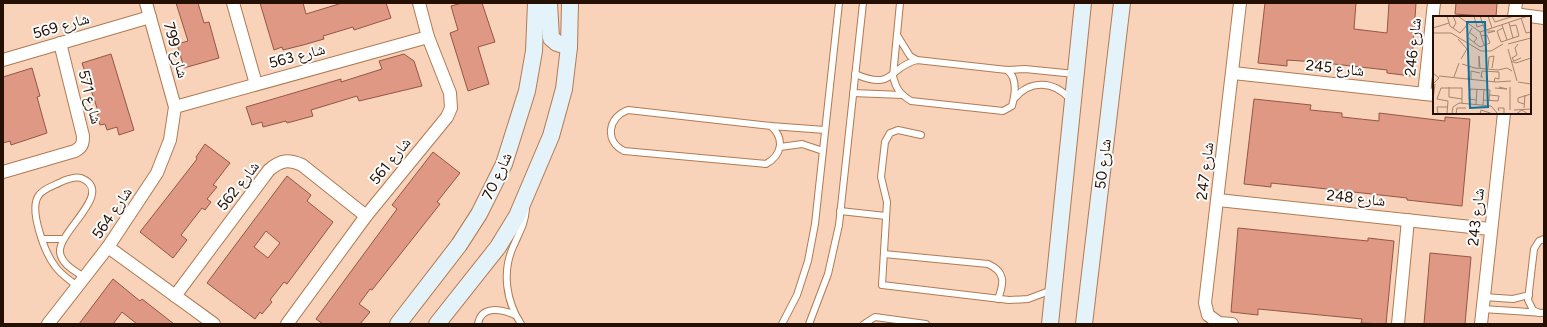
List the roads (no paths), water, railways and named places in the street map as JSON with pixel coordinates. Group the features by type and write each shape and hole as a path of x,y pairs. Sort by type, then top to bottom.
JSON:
{"main road":[{"name":"شارع 70","path":"398,324 459,245 479,214 504,164 527,92 534,51 536,3"},
{"path":"549,3 551,38 557,43 569,47"},
{"path":"437,324 498,248 517,216 527,194 551,136 564,89 569,47 570,3"},
{"path":"1050,324 1083,3"},
{"name":"شارع 50","path":"1084,324 1122,3"}],"street":[{"name":"شارع 799","path":"146,3 175,106"},
{"path":"233,3 256,84"},
{"name":"شارع 561","path":"287,324 366,216 447,116 451,108 450,94 428,37 418,3"},
{"name":"شارع 247","path":"1232,324 1219,323 1208,315 1205,303 1240,3"},
{"name":"شارع 246","path":"1433,16 1434,3"},
{"path":"1515,11 1544,18"},
{"name":"شارع 569","path":"3,60 150,17"},
{"name":"شارع 246","path":"1429,94 1433,21"},
{"name":"شارع 563","path":"175,106 428,37"},
{"name":"شارع 571","path":"3,172 75,151 80,148 83,143 83,136 60,43"},
{"name":"شارع 245","path":"1233,73 1429,94"},
{"name":"شارع 564","path":"48,324 108,247 160,167 170,140 175,106"},
{"name":"شارع 243","path":"1481,324 1490,229 1504,114"},
{"name":"شارع 562","path":"175,296 269,170 284,161 291,160 302,165 366,216"},
{"name":"شارع 248","path":"1218,200 1490,229"},
{"path":"1398,324 1408,220"},
{"path":"108,247 214,324"}],"lane":[{"path":"782,324 797,295 808,261 815,224 838,3"},
{"path":"809,324 828,274 840,211 863,3"},
{"path":"900,3 893,76 896,87 902,95 911,101 1003,111 1009,109 1014,99 1024,89 1039,84 1050,85 1064,92 1073,102"},
{"path":"897,35 910,56 916,60 1007,70 1025,69 1075,74"},
{"path":"855,74 879,80 886,80 893,76 899,68 916,60"},
{"path":"1007,70 1014,80 1014,99"},
{"path":"853,92 902,95"},
{"path":"771,126 778,135 780,147 775,157 766,164 624,151 615,145 611,135 611,124 614,119 618,115 628,110 771,126 825,130"},
{"path":"921,135 898,130 890,133 885,142 882,177 887,202 882,283 884,286 998,299 1028,300 1053,289"},
{"path":"780,147 802,144 823,151"},
{"path":"82,178 89,185 92,194 89,204 62,239 60,253 64,261 81,282 56,267 49,257 34,207 38,196 42,191 67,179 82,178"},
{"path":"521,324 515,315 509,299 506,282 507,263 512,248 526,221 527,194"},
{"path":"840,211 886,216"},
{"path":"1542,313 1533,310 1528,300 1534,249 1539,241 1544,238"},
{"path":"43,239 62,239"},
{"path":"884,254 988,264 995,267 1001,273 1002,290 998,299"},
{"path":"1483,303 1513,300 1529,295"},
{"path":"1483,303 1542,313"},
{"path":"478,324 479,320 486,312 490,310 505,310 515,315"},
{"path":"812,317 816,324"},
{"path":"864,324 875,317 926,324"}]}
